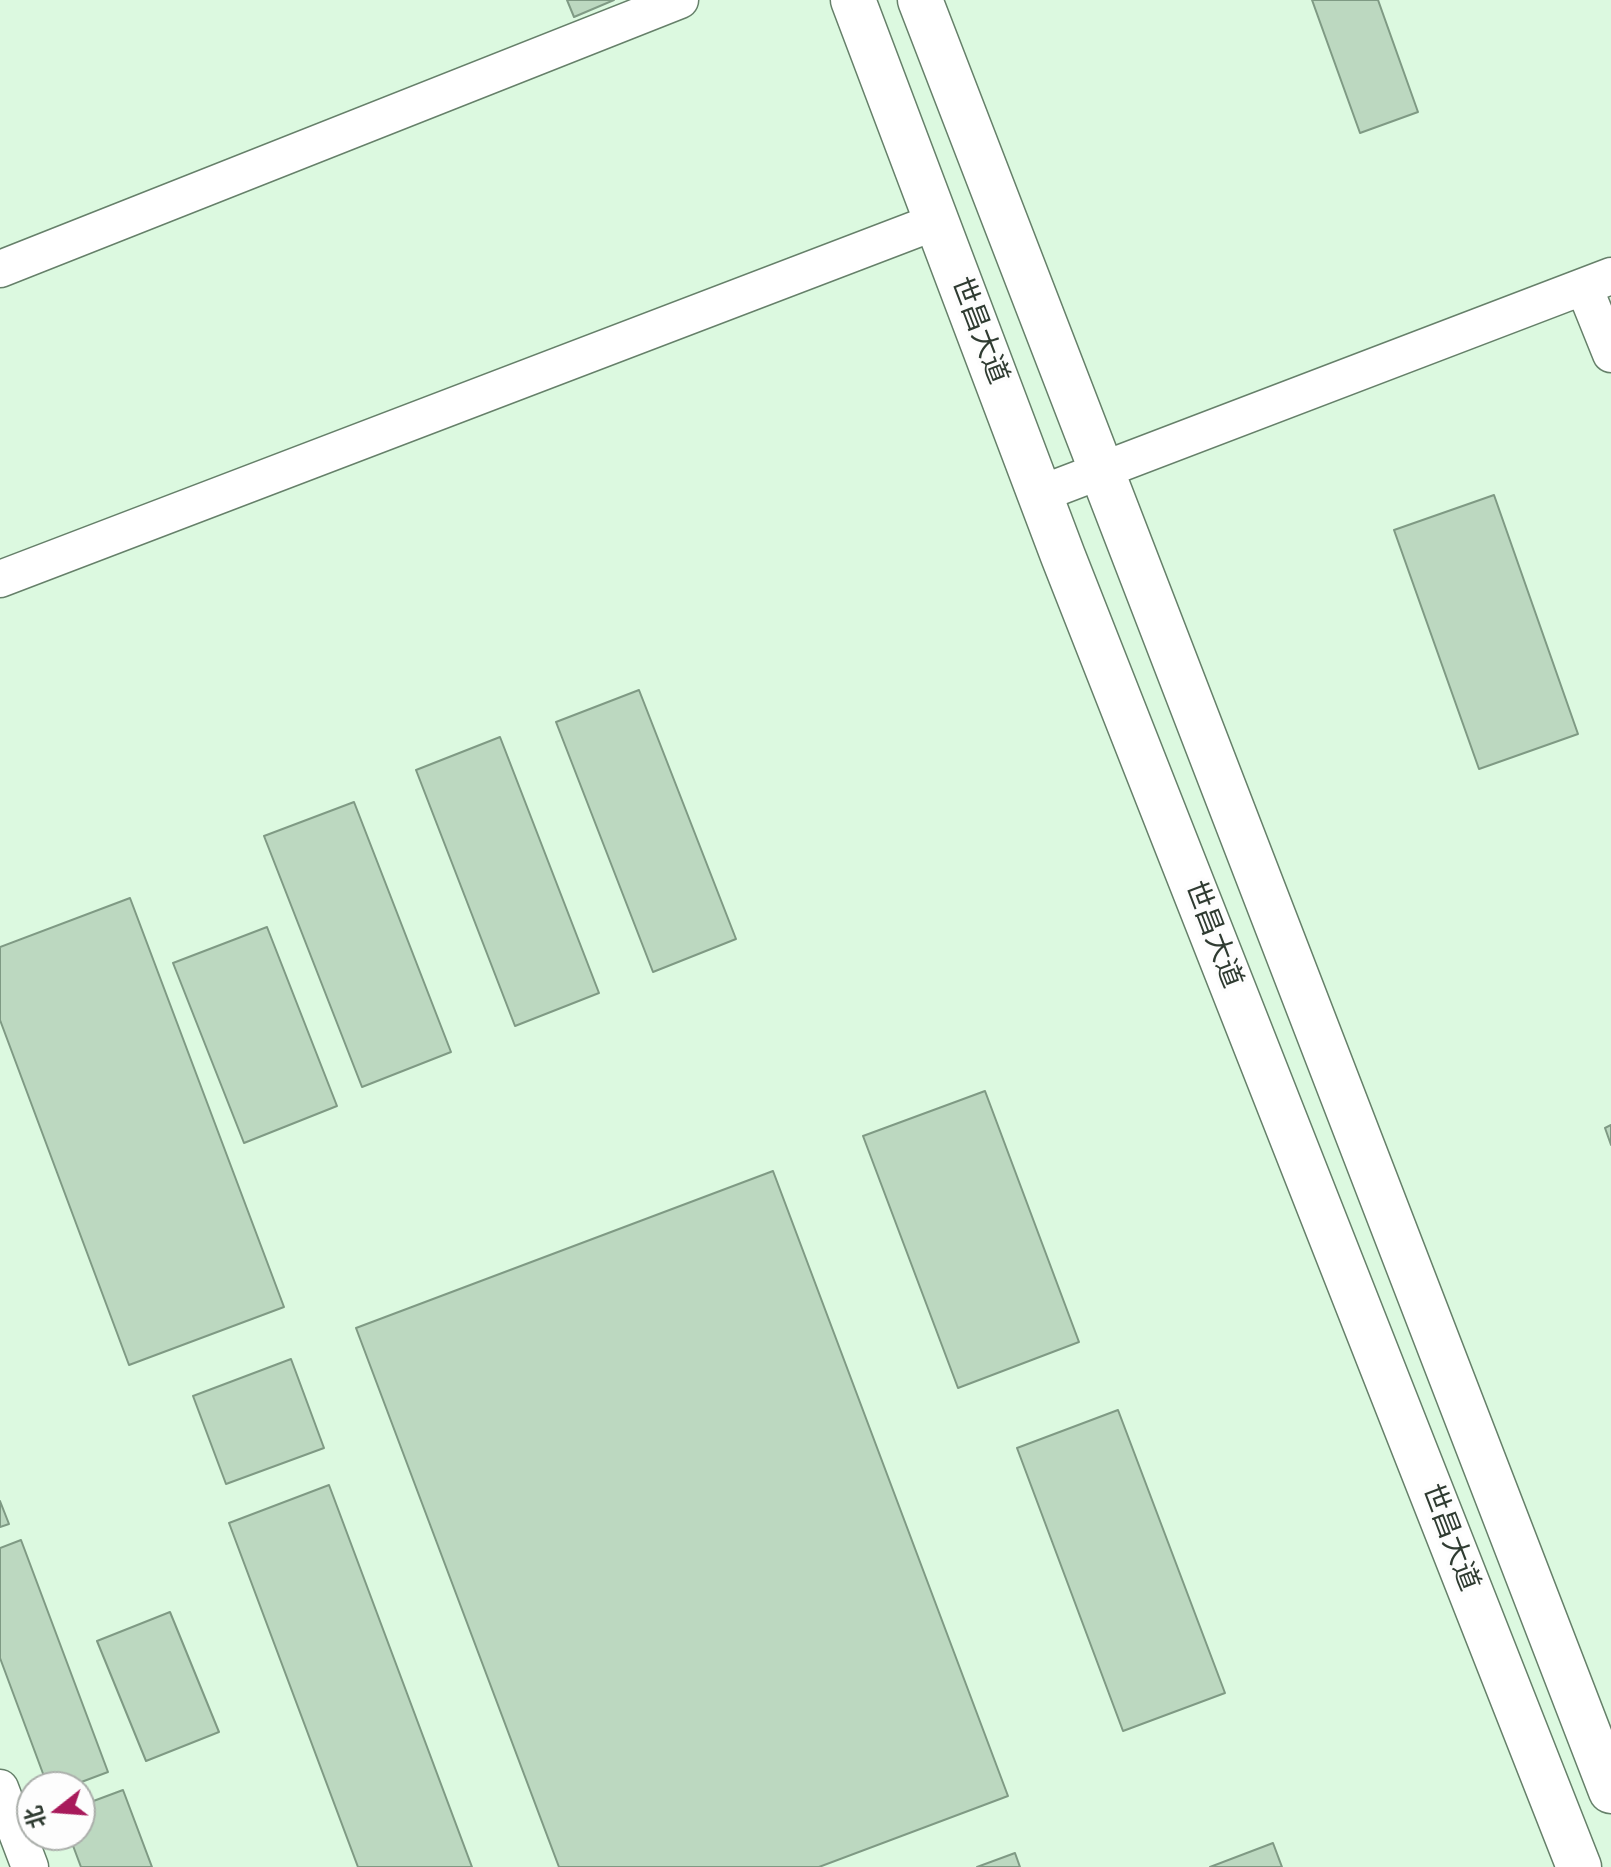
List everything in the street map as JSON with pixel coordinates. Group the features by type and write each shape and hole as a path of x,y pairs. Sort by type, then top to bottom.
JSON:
{"main road":[{"name":"世昌大道","path":"853,0 1040,494 1579,1867"},
{"path":"920,0 1611,1791"}],"street":[{"path":"0,269 680,0"},
{"path":"0,579 935,222"},
{"path":"1040,494 1598,282 1611,354"},
{"path":"0,1788 30,1867"}],"building":[{"path":"567,0 614,0 574,17"},
{"path":"1312,0 1378,0 1418,112 1360,133"},
{"path":"1494,495 1578,734 1479,769 1394,530"},
{"path":"639,690 736,939 653,972 556,722"},
{"path":"500,737 599,993 515,1026 416,770"},
{"path":"354,802 451,1052 362,1087 264,836"},
{"path":"130,898 284,1307 129,1365 0,1020 0,947"},
{"path":"267,927 337,1106 244,1143 173,963"},
{"path":"985,1091 1079,1342 958,1388 863,1136"},
{"path":"1611,1125 1611,1145 1605,1128"},
{"path":"773,1171 1008,1796 819,1867 559,1867 356,1328"},
{"path":"291,1359 324,1448 226,1484 193,1396"},
{"path":"1118,1410 1225,1693 1123,1731 1017,1448"},
{"path":"329,1485 472,1867 358,1867 229,1523"},
{"path":"0,1501 9,1524 0,1527"},
{"path":"21,1540 108,1772 96,1776 96,1771 42,1771 0,1658 0,1548"},
{"path":"170,1612 219,1732 146,1761 97,1641"},
{"path":"123,1790 152,1867 81,1867 75,1851 96,1851 96,1800"},
{"path":"1273,1843 1282,1867 1210,1867"},
{"path":"1015,1853 1020,1867 977,1867"}]}
